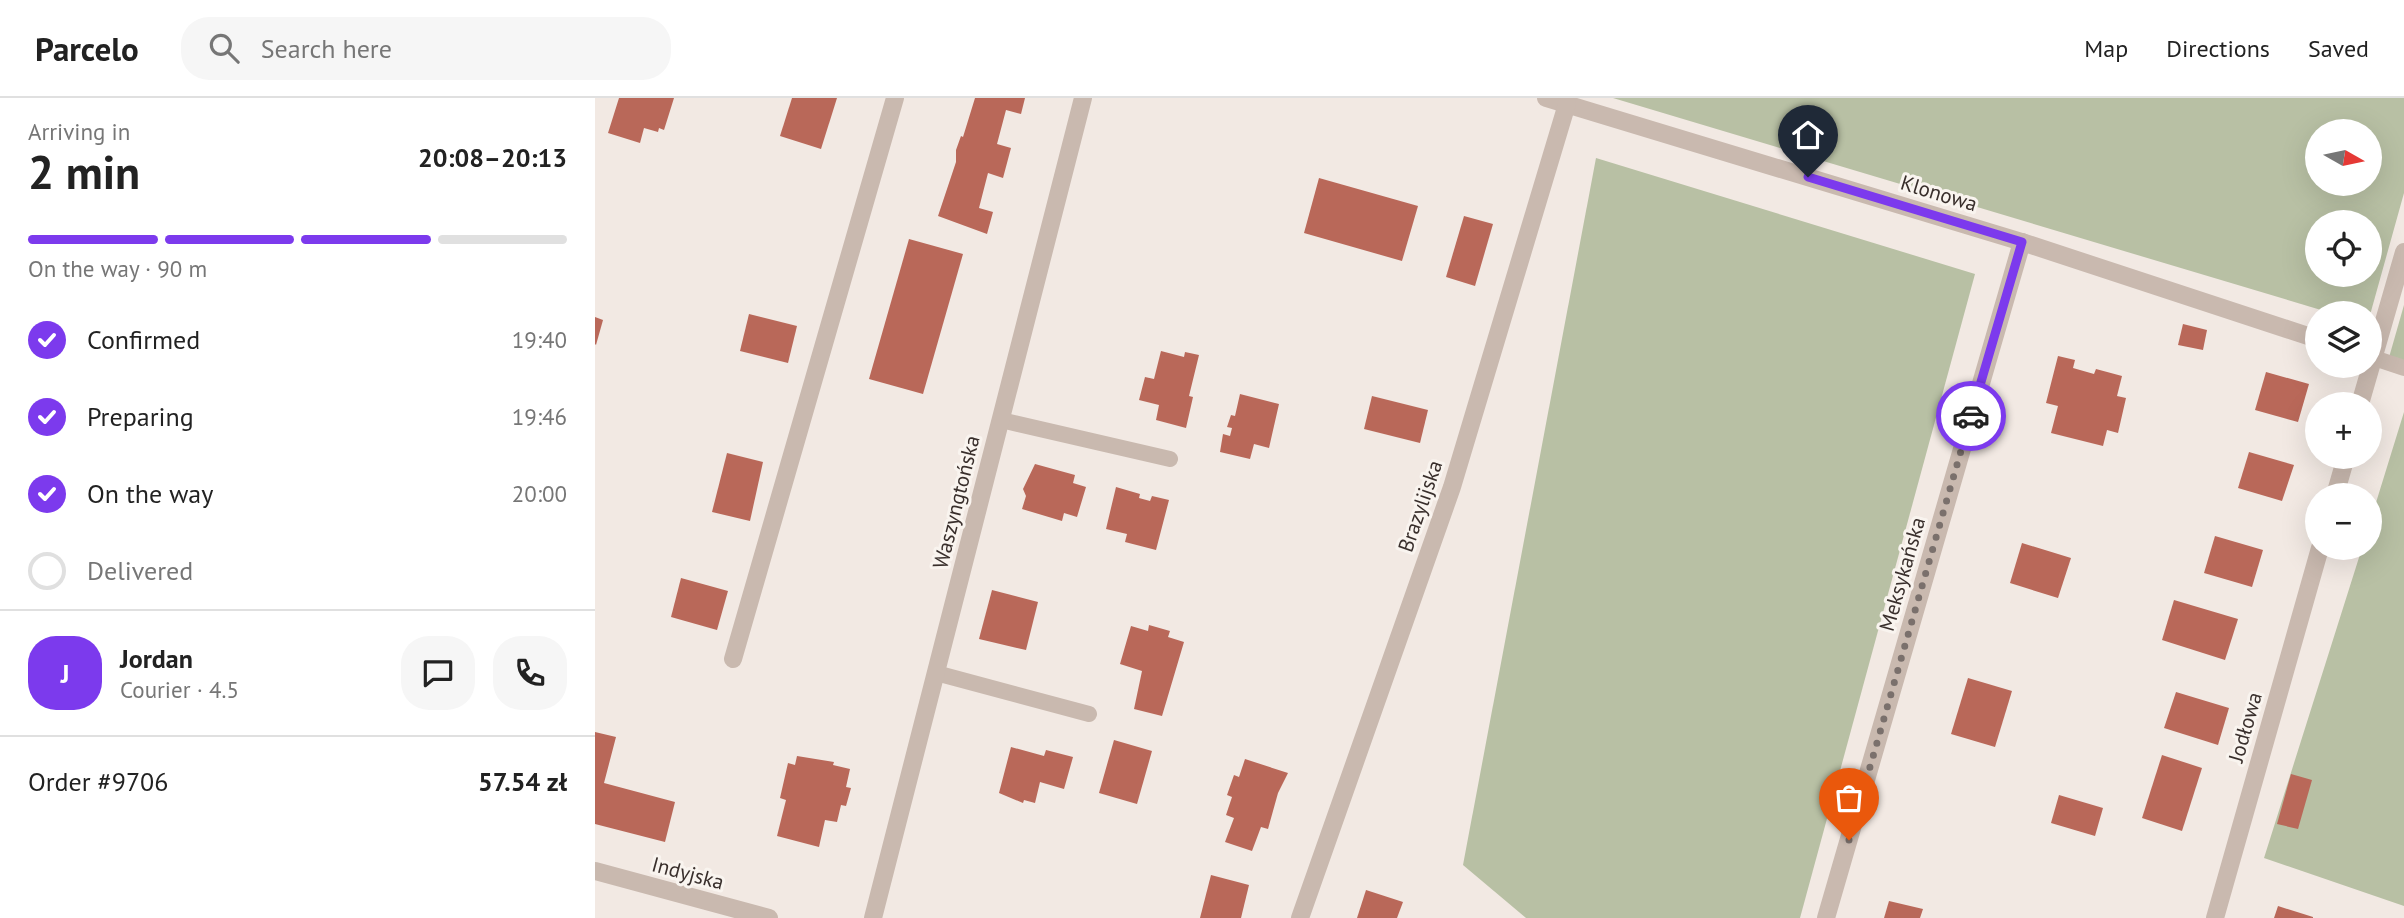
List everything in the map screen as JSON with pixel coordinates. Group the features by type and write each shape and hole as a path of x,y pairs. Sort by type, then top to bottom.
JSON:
{"street":[{"path":"733,659 895,98"},
{"name":"Waszyngtońska","path":"873,918 1083,98"},
{"name":"Klonowa","path":"1546,98 2022,242 2305,335"},
{"name":"Brazylijska","path":"1300,918 1452,487 1567,104"},
{"name":"Meksykańska","path":"1826,918 2022,242"},
{"path":"2382,324 2404,252"},
{"name":"Jodłowa","path":"2214,918 2317,560"},
{"name":"Indyjska","path":"595,871 769,918"}],"lane":[{"path":"2382,360 2404,368"},
{"path":"1001,420 1170,459"},
{"path":"936,673 1089,714"}],"green space":[{"path":"1613,98 2404,98 2404,193 2382,272 2382,210 2305,210 2305,287 2378,287 2374,301 2305,301 2305,305"},
{"path":"1596,158 1975,274 1800,918 1526,918 1463,865"},
{"path":"2404,305 2404,373 2386,368"},
{"path":"2404,412 2404,906 2264,858 2358,560 2382,560 2382,483"}],"building":[{"path":"619,98 674,98 664,130 659,128 658,132 644,128 640,143 608,133"},
{"path":"792,98 837,98 821,149 780,136"},
{"path":"975,98 1025,98 1021,114 1006,110 997,144 1011,148 1003,178 988,173 979,208 993,212 987,234 938,216 956,162 956,150 961,136 963,137"},
{"path":"1319,178 1418,206 1402,261 1304,233"},
{"path":"1464,216 1493,224 1475,286 1446,277"},
{"path":"909,239 963,254 923,394 869,379"},
{"path":"749,314 797,326 788,363 740,351"},
{"path":"595,317 603,320 596,345 595,344"},
{"path":"2183,324 2207,330 2203,350 2178,345"},
{"path":"1161,351 1184,357 1185,352 1199,355 1189,396 1193,397 1186,428 1156,420 1159,405 1139,400 1145,377 1154,379"},
{"path":"2058,356 2075,360 2073,368 2094,374 2096,369 2122,376 2117,396 2126,398 2118,433 2107,430 2103,446 2051,433 2058,406 2046,403"},
{"path":"2266,372 2309,384 2298,422 2255,410"},
{"path":"1240,394 1279,404 1269,448 1254,444 1250,459 1220,452 1223,434 1230,436 1232,428 1227,427 1231,415 1235,416"},
{"path":"1372,396 1428,410 1420,443 1364,429"},
{"path":"2249,452 2294,465 2282,501 2238,488"},
{"path":"727,453 763,462 750,521 712,512"},
{"path":"1035,464 1075,475 1073,483 1086,487 1077,517 1064,513 1062,521 1022,509 1026,496 1023,489"},
{"path":"1116,487 1140,494 1139,498 1150,501 1152,496 1169,500 1156,550 1125,542 1127,534 1106,529"},
{"path":"2215,536 2263,550 2252,587 2204,573"},
{"path":"2022,543 2071,558 2058,598 2010,583"},
{"path":"681,578 728,591 717,630 671,617"},
{"path":"992,590 1038,602 1026,650 979,639"},
{"path":"2174,600 2238,619 2225,660 2162,640"},
{"path":"1149,625 1170,631 1168,637 1184,642 1162,716 1134,709 1142,671 1120,664 1131,626 1148,631"},
{"path":"1968,678 2012,691 1995,747 1951,734"},
{"path":"2176,692 2229,708 2218,745 2164,728"},
{"path":"595,732 616,737 604,783 675,802 665,842 595,824"},
{"path":"1114,740 1152,751 1137,804 1099,793"},
{"path":"1011,747 1044,756 1046,750 1073,757 1064,789 1040,782 1035,803 1024,800 1023,803 999,793"},
{"path":"2162,755 2202,768 2182,831 2142,818"},
{"path":"797,756 834,762 833,765 850,769 846,787 851,788 846,806 841,805 837,822 825,820 819,847 777,836 786,800 780,798 788,763 795,765"},
{"path":"1245,759 1288,773 1278,793 1268,829 1261,827 1252,851 1225,842 1234,818 1226,815 1232,797 1227,795 1234,775 1239,777"},
{"path":"2291,774 2312,780 2298,829 2277,824"},
{"path":"2059,795 2103,808 2095,836 2051,823"},
{"path":"1211,875 1249,885 1241,918 1200,918"},
{"path":"1366,890 1403,902 1397,918 1357,918"},
{"path":"1889,901 1923,909 1920,918 1884,918"},
{"path":"2278,906 2313,917 2313,918 2274,918"}],"way so far":[{"path":"1849,840 1971,416"}],"route":[{"path":"1808,177 2022,242 1971,416"}]}
